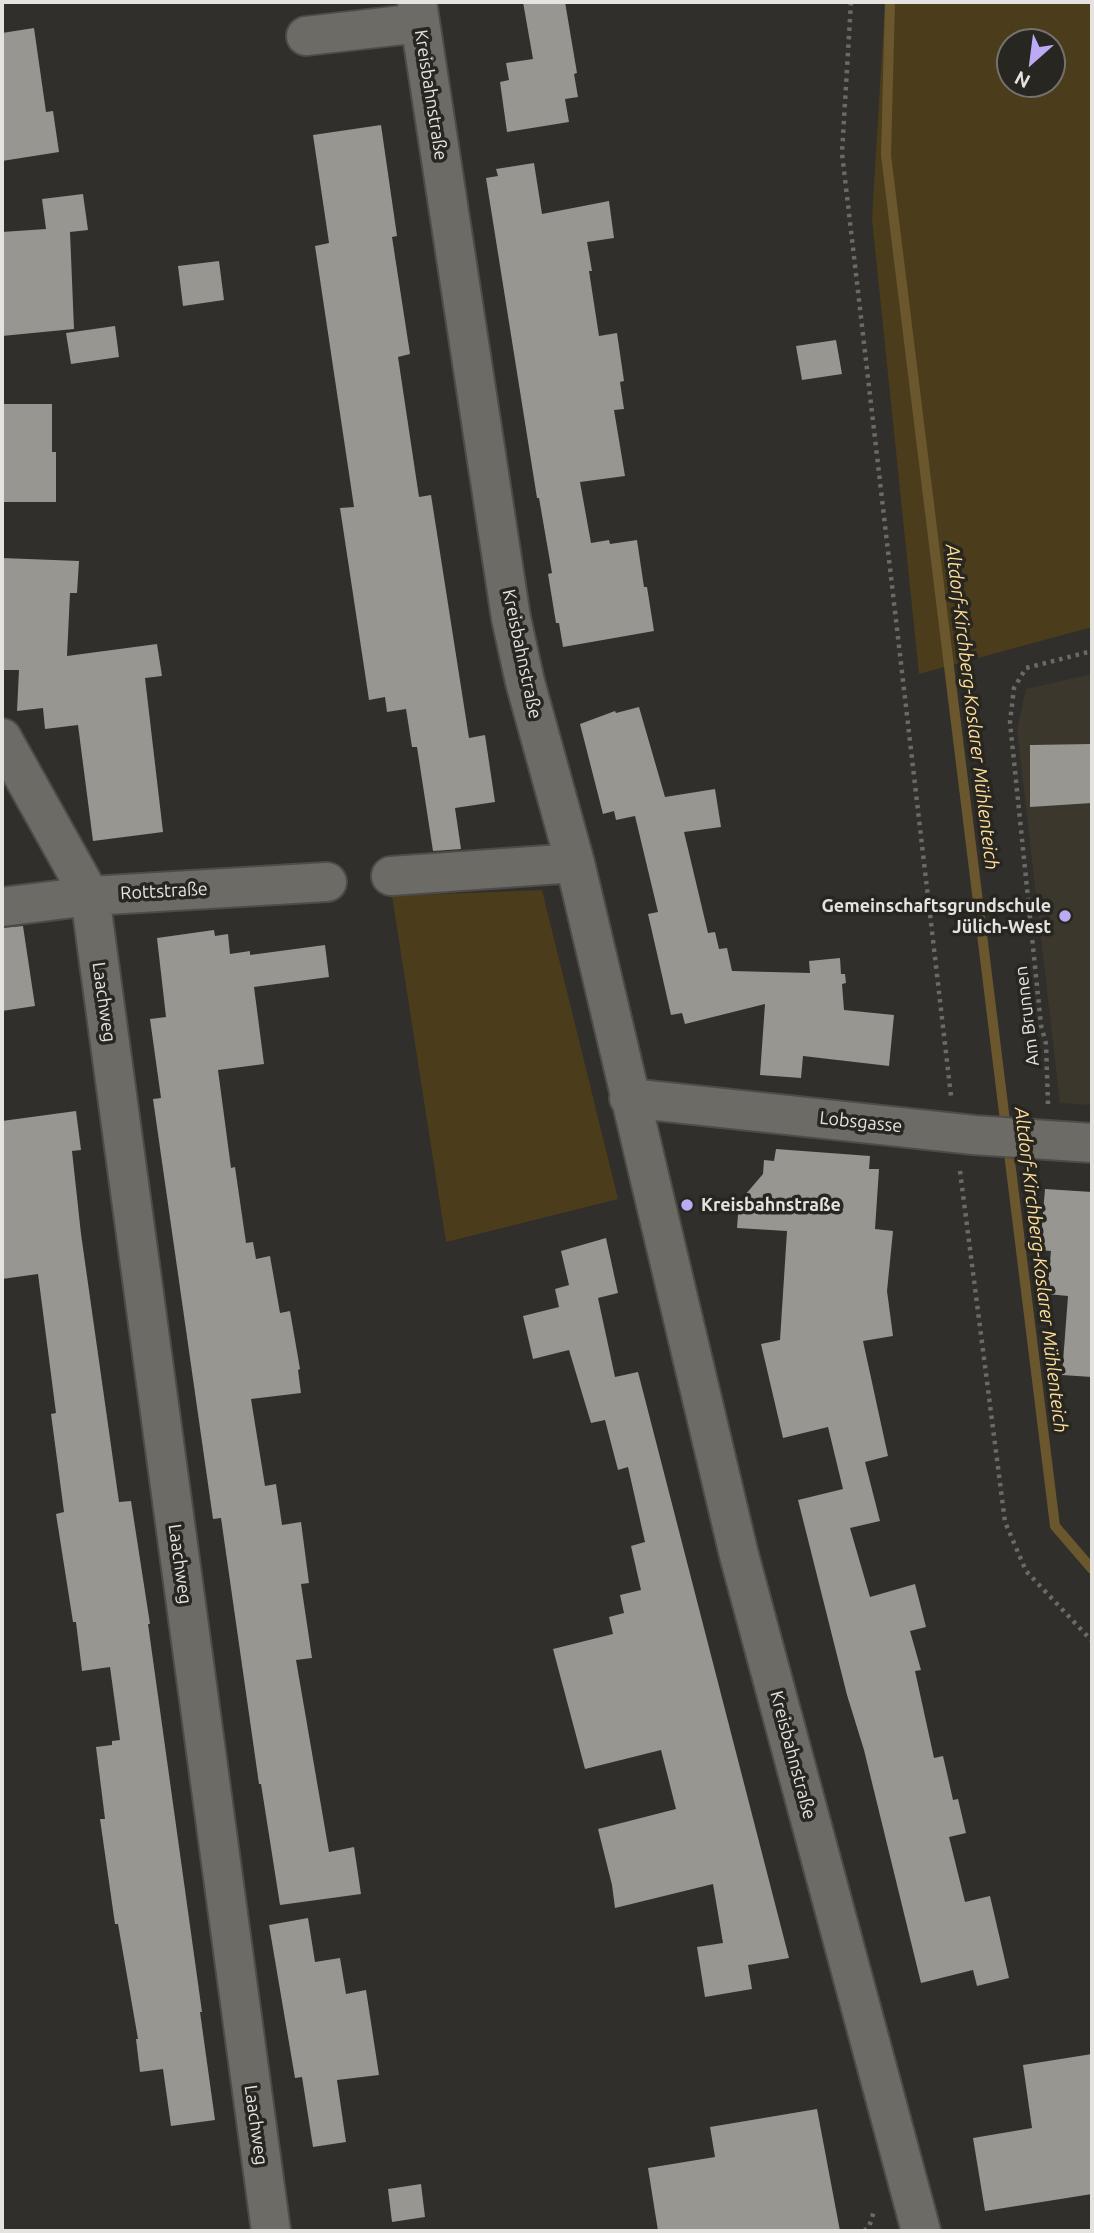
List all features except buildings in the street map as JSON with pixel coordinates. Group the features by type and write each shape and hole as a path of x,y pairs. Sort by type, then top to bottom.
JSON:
{"street":[{"path":"306,36 419,12"},
{"name":"Kreisbahnstraße","path":"419,12 511,618 525,682 575,863 739,1555 921,2231"},
{"path":"2,738 90,896"},
{"path":"391,876 575,863"},
{"name":"Rottstraße","path":"2,908 90,896 327,882"},
{"name":"Laachweg","path":"90,896 271,2231"},
{"name":"Lobsgasse","path":"629,1098 965,1133 1092,1143"}],"path":[{"path":"851,2 842,153 965,1133 1005,1522 1026,1571 1092,1640"},
{"name":"Am Brunnen","path":"1040,1139 1049,1095 1046,1044 1041,1025 1010,722 1014,688 1026,668 1092,652"}],"shaded area":[{"path":"885,2 1092,2 1092,627 919,674 872,219"},
{"name":"Gemeinschaftsgrundschule Jülich-West","path":"1092,674 1092,1105 1060,1103 1017,729 1026,689"},
{"path":"542,890 618,1199 446,1242 392,896"}],"waterway":[{"name":"Altdorf-Kirchberg-Koslarer Mühlenteich","path":"890,2 886,155 1006,1129"},
{"name":"Altdorf-Kirchberg-Koslarer Mühlenteich","path":"1008,1145 1055,1526 1092,1569"}],"place":[{"name":"Gemeinschaftsgrundschule Jülich-West","path":"1065,916"},
{"name":"Kreisbahnstraße","path":"687,1205"}]}
